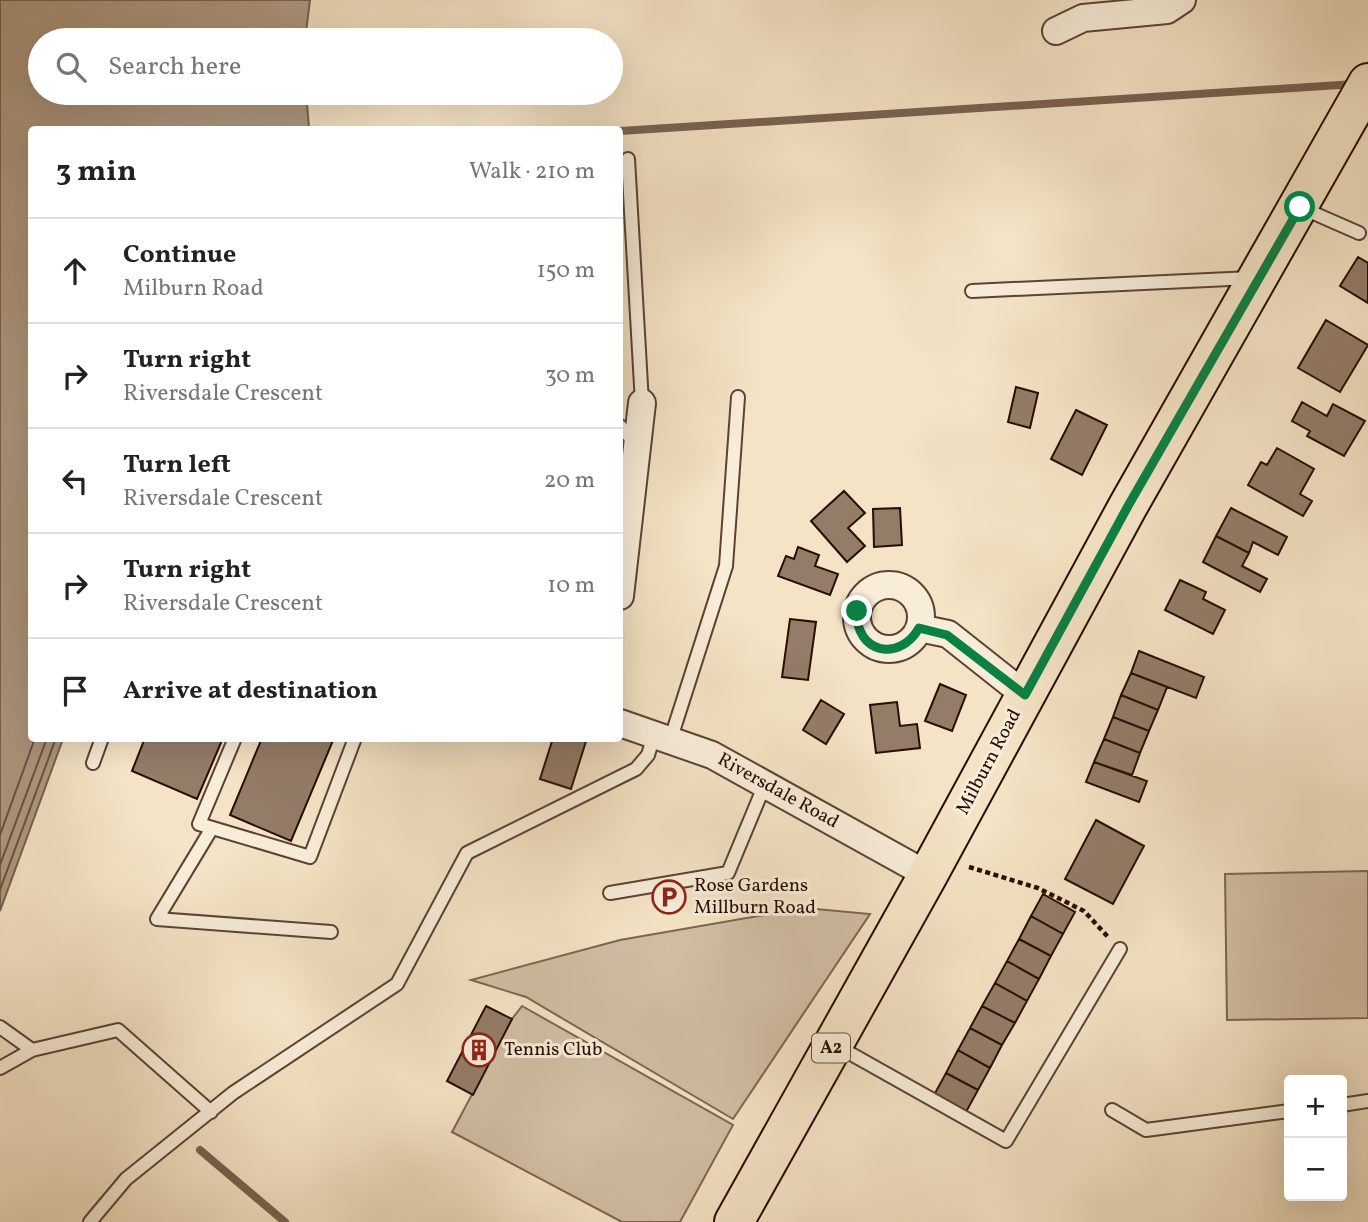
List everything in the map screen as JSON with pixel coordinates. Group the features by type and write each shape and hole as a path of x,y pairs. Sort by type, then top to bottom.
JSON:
{"main road":[{"name":"Milburn Road","path":"734,1222 933,866 1128,506 1368,83"}],"street":[{"path":"1056,31 1083,18 1167,10 1182,0"},
{"path":"623,571 642,403"},
{"path":"919,628 947,635 1025,695"},
{"name":"Riversdale Road","path":"623,724 712,755 765,784 933,866"}],"lane":[{"path":"628,159 642,403"},
{"path":"1300,207 1359,233"},
{"path":"972,291 1259,278"},
{"path":"90,1222 126,1179 211,1112 397,984 467,853 636,769 662,738 726,566 737,397"},
{"path":"623,429 638,445"},
{"path":"93,763 101,742"},
{"path":"233,742 199,824 310,857 353,742"},
{"path":"610,893 728,873 765,784"},
{"path":"212,828 157,919 331,932"},
{"path":"833,1044 1006,1141 1120,949"},
{"path":"0,1027 32,1049"},
{"path":"0,1068 32,1049 118,1030 211,1112"},
{"path":"1347,1103 1368,1101"},
{"path":"1112,1110 1146,1130 1284,1112"}],"path":[{"path":"933,866 1038,888 1084,911 1120,949"}],"shaded area":[{"path":"1368,871 1368,1018 1227,1020 1225,874"},
{"path":"805,908 870,914 733,1119 526,997 471,980 620,940"},
{"path":"522,1006 733,1125 680,1222 622,1222 452,1132 512,1019"}],"water":[{"path":"0,0 310,0 306,28 28,28 28,105 307,105 309,126 28,126 28,742 62,742 0,911"}],"building":[{"path":"1358,257 1368,263 1368,303 1340,286"},
{"path":"1326,320 1368,345 1340,392 1298,368"},
{"path":"1016,387 1038,393 1030,428 1008,422"},
{"path":"1302,402 1327,416 1333,404 1365,421 1344,456 1307,436 1310,431 1292,421"},
{"path":"1076,410 1107,425 1082,475 1051,459"},
{"path":"1277,448 1314,469 1300,494 1312,501 1303,516 1248,485 1261,462 1267,465"},
{"path":"844,491 865,513 848,528 865,546 847,562 811,521"},
{"path":"900,508 902,545 874,547 873,509"},
{"path":"1231,508 1287,537 1278,555 1253,542 1249,553 1216,536"},
{"path":"1216,536 1249,553 1242,566 1267,579 1260,592 1203,562"},
{"path":"798,547 819,555 815,566 838,574 830,595 778,576 786,556 794,559"},
{"path":"1180,580 1206,592 1203,599 1225,610 1213,634 1165,610"},
{"path":"790,619 816,622 808,680 782,677"},
{"path":"1139,651 1204,677 1196,698 1131,673"},
{"path":"1131,673 1167,687 1158,710 1121,695"},
{"path":"940,684 966,695 952,731 925,721"},
{"path":"1121,695 1158,710 1149,731 1113,717"},
{"path":"821,700 844,714 826,744 803,730"},
{"path":"897,702 900,726 917,724 920,748 876,753 870,705"},
{"path":"1113,717 1149,731 1140,753 1104,739"},
{"path":"1104,739 1140,753 1132,775 1094,762"},
{"path":"143,742 221,742 197,799 132,771"},
{"path":"260,742 332,742 291,841 230,815"},
{"path":"552,742 586,742 571,789 540,779"},
{"path":"1094,762 1147,781 1139,802 1086,782"},
{"path":"1096,820 1144,846 1113,904 1065,879"},
{"path":"1043,894 1075,912 1063,934 1031,916"},
{"path":"1031,916 1063,934 1051,956 1019,939"},
{"path":"1019,939 1051,956 1039,979 1007,961"},
{"path":"1007,961 1039,979 1027,1001 995,983"},
{"path":"995,983 1027,1001 1015,1023 982,1006"},
{"name":"Tennis Club","path":"486,1006 512,1019 473,1095 447,1081"},
{"path":"982,1006 1015,1023 1002,1045 970,1028"},
{"path":"970,1028 1002,1045 990,1068 958,1050"},
{"path":"958,1050 990,1068 978,1090 946,1073"},
{"path":"946,1073 978,1090 966,1112 934,1095"}],"waterway":[{"path":"623,131 1355,84"},
{"path":"200,1150 285,1222"}],"place":[{"name":"Rose Gardens Millburn Road","path":"669,897"},
{"name":"Tennis Club","path":"479,1050"}],"route":[{"path":"857,611 859,632 874,646 885,650 906,645 914,638 919,628 947,635 1025,695 1128,506 1300,207"}]}
